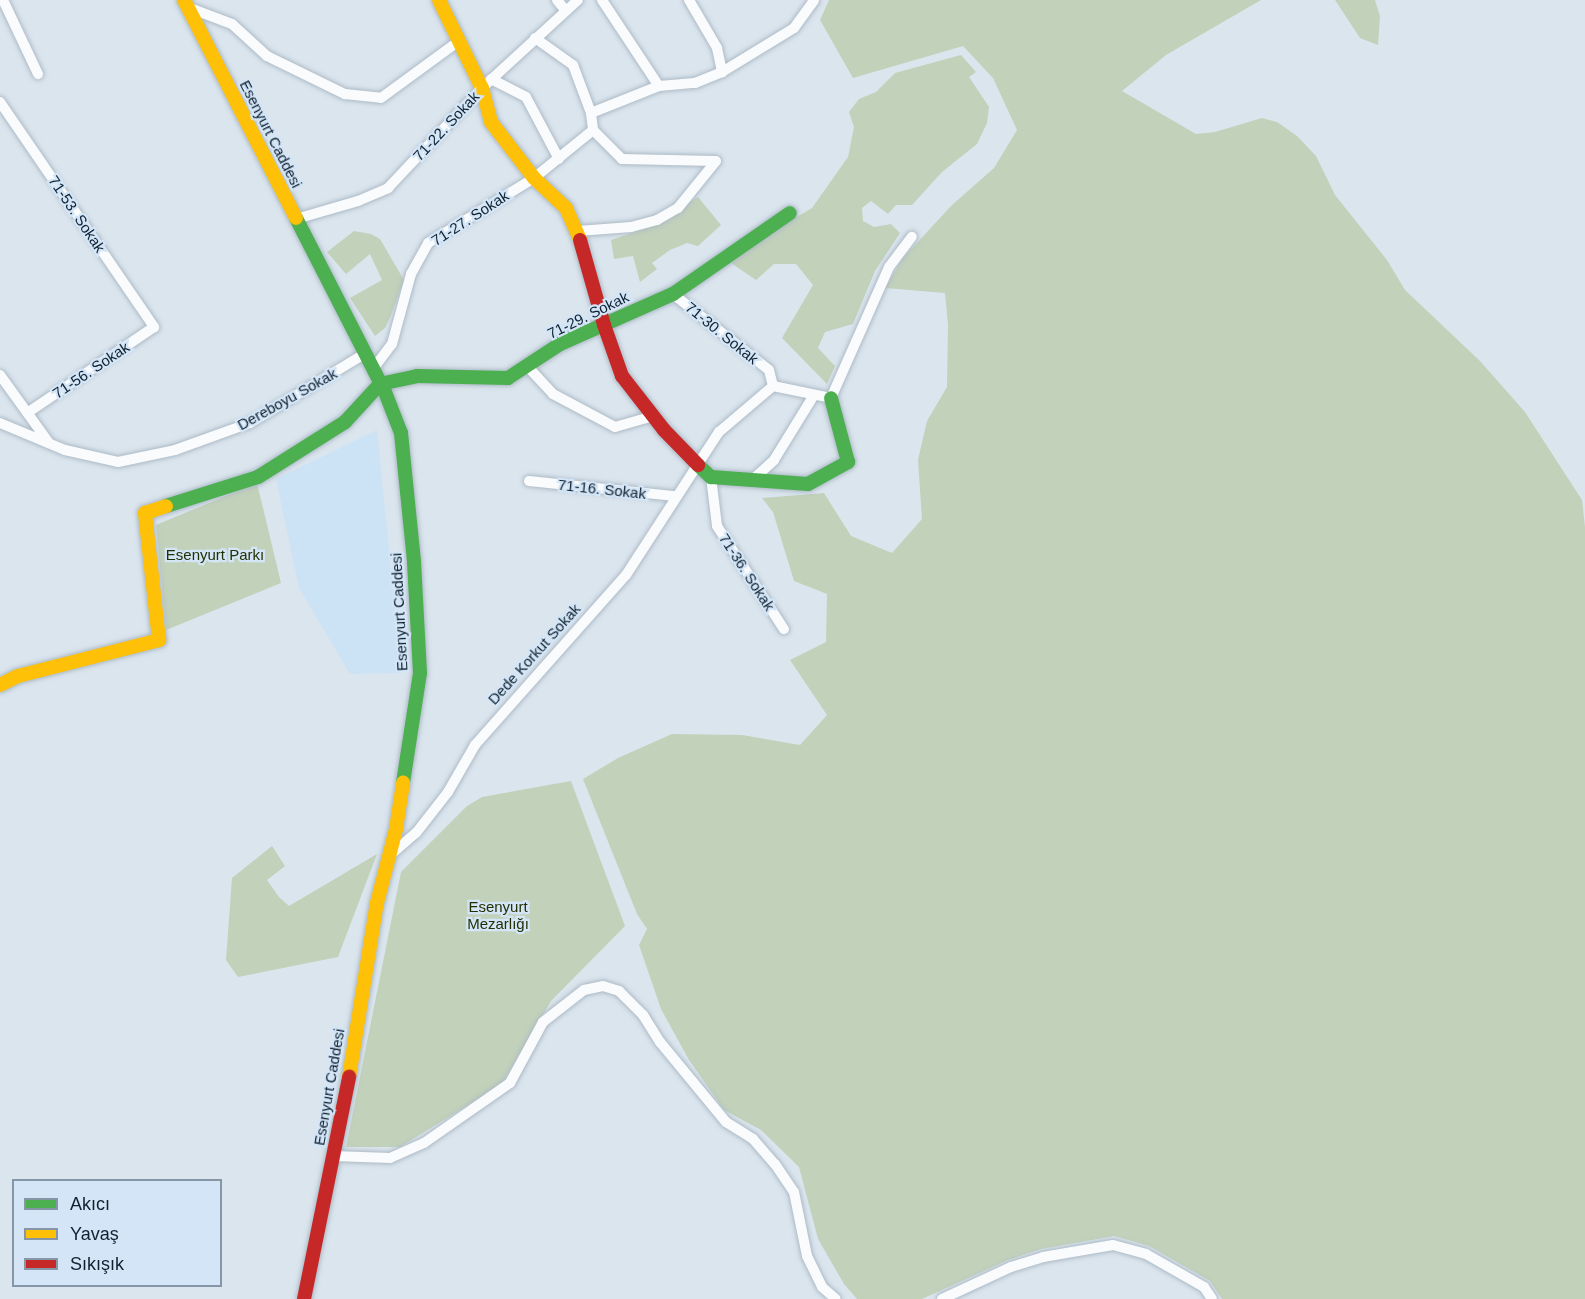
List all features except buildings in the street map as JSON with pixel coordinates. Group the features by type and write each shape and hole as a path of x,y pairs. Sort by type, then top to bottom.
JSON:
{"street":[{"path":"3,0 38,74"},
{"path":"440,0 459,40 487,83 491,122 534,178 566,207 578,231 604,325 622,376 653,416 696,464 711,477 808,484 848,462 831,398 889,267 912,237"},
{"path":"558,0 566,10"},
{"name":"71-22. Sokak","path":"296,219 358,201 388,188 487,83 578,0"},
{"path":"602,0 659,86"},
{"path":"689,0 717,48 722,72"},
{"path":"591,113 659,86 695,83 722,72 794,28 814,0"},
{"path":"186,3 232,24 267,56 345,94 381,98 459,40"},
{"name":"Esenyurt Caddesi","path":"186,3 366,353 401,433 414,562 420,674 396,829 377,903 350,1070 304,1299"},
{"path":"535,38 573,65 591,113 593,130 622,159 716,161 678,208 657,220 631,227 578,231"},
{"path":"487,83 526,97 559,159"},
{"name":"71-53. Sokak","path":"0,102 154,327"},
{"name":"71-27. Sokak","path":"373,369 392,344 411,274 428,243 534,178 593,130"},
{"name":"71-29. Sokak","path":"380,384 417,376 508,378 560,344 673,294 790,213"},
{"name":"71-30. Sokak","path":"673,294 768,370 772,386"},
{"name":"71-56. Sokak","path":"27,413 154,327"},
{"name":"Dereboyu Sokak","path":"0,423 65,450 118,462 175,450 250,423 366,353"},
{"path":"528,367 553,394 615,427 653,416"},
{"path":"0,375 49,444"},
{"path":"0,685 18,676 159,640 145,513 258,477 345,422 380,384"},
{"path":"772,386 831,398"},
{"name":"Dede Korkut Sokak","path":"388,857 416,833 448,792 475,745 626,575 675,496 719,432 772,386"},
{"path":"751,481 774,460 814,394"},
{"name":"71-36. Sokak","path":"711,477 717,526 784,629"},
{"name":"71-16. Sokak","path":"529,481 675,496"},
{"path":"333,1156 390,1158 423,1143 510,1083 543,1022 584,990 603,986 619,991 635,1007 726,1122 753,1139 775,1164 794,1192 807,1256 822,1287 836,1299"},
{"path":"942,1299 1011,1267 1043,1257 1113,1245 1146,1254 1204,1287 1212,1299"}],"shaded area":[{"path":"377,430 401,673 350,674 299,588 276,479"}],"green space":[{"path":"829,0 1261,0 1166,55 1122,91 1196,134 1215,132 1262,118 1277,122 1297,136 1316,156 1335,195 1387,260 1405,290 1480,361 1525,412 1582,500 1585,527 1585,1299 1222,1299 1210,1281 1149,1246 1114,1236 1041,1249 1008,1260 922,1299 857,1299 844,1284 818,1239 799,1167 761,1130 724,1110 689,1060 661,1009 639,945 647,929 637,914 583,779 618,758 672,734 742,735 800,745 827,715 790,660 826,642 827,594 794,581 773,512 762,498 824,493 851,536 892,553 922,519 918,460 927,421 947,387 948,325 945,293 885,288 903,258 952,205 994,168 1017,130 993,78 963,46 853,78 820,20"},
{"path":"1335,0 1375,0 1380,16 1378,45 1360,38"},
{"path":"961,55 976,72 969,77 989,107 987,123 977,144 942,172 912,205 896,205 888,214 871,201 862,208 863,221 874,227 891,224 900,233 875,271 853,324 825,332 818,348 835,366 827,384 782,338 813,285 796,264 774,264 756,280 731,263 773,231 812,208 848,157 854,127 849,112 859,99 876,92 895,73"},
{"path":"698,197 721,225 698,246 687,243 670,250 652,263 657,269 640,282 633,256 614,259 611,240 650,227"},
{"path":"354,231 371,234 380,239 404,280 385,328 375,336 350,298 382,280 370,254 346,274 327,252"},
{"name":"Esenyurt Parkı","path":"257,483 281,583 166,630 156,525"},
{"name":"Esenyurt Mezarlığı","path":"571,781 625,926 551,1001 502,1084 400,1147 346,1147 401,872 467,806 482,797"},
{"path":"272,846 285,866 267,880 279,897 289,906 377,854 338,957 238,977 226,960 232,878"}],"traffic: fast":[{"path":"166,506 258,477 345,422 380,384 417,376 508,378 560,344 673,294 790,213"},
{"path":"296,218 385,392 401,433 414,562 420,673 403,783"},
{"path":"698,465 711,477 808,484 848,462 831,398"}],"traffic: slow":[{"path":"184,0 296,218"},
{"path":"439,0 482,88 491,122 534,178 566,208 580,240"},
{"path":"0,685 18,676 159,640 145,513 166,506"},
{"path":"349,1077 377,903 396,829 403,783"}],"traffic: jam":[{"path":"580,240 604,325 622,376 664,430 698,465"},
{"path":"304,1299 349,1077"}]}
